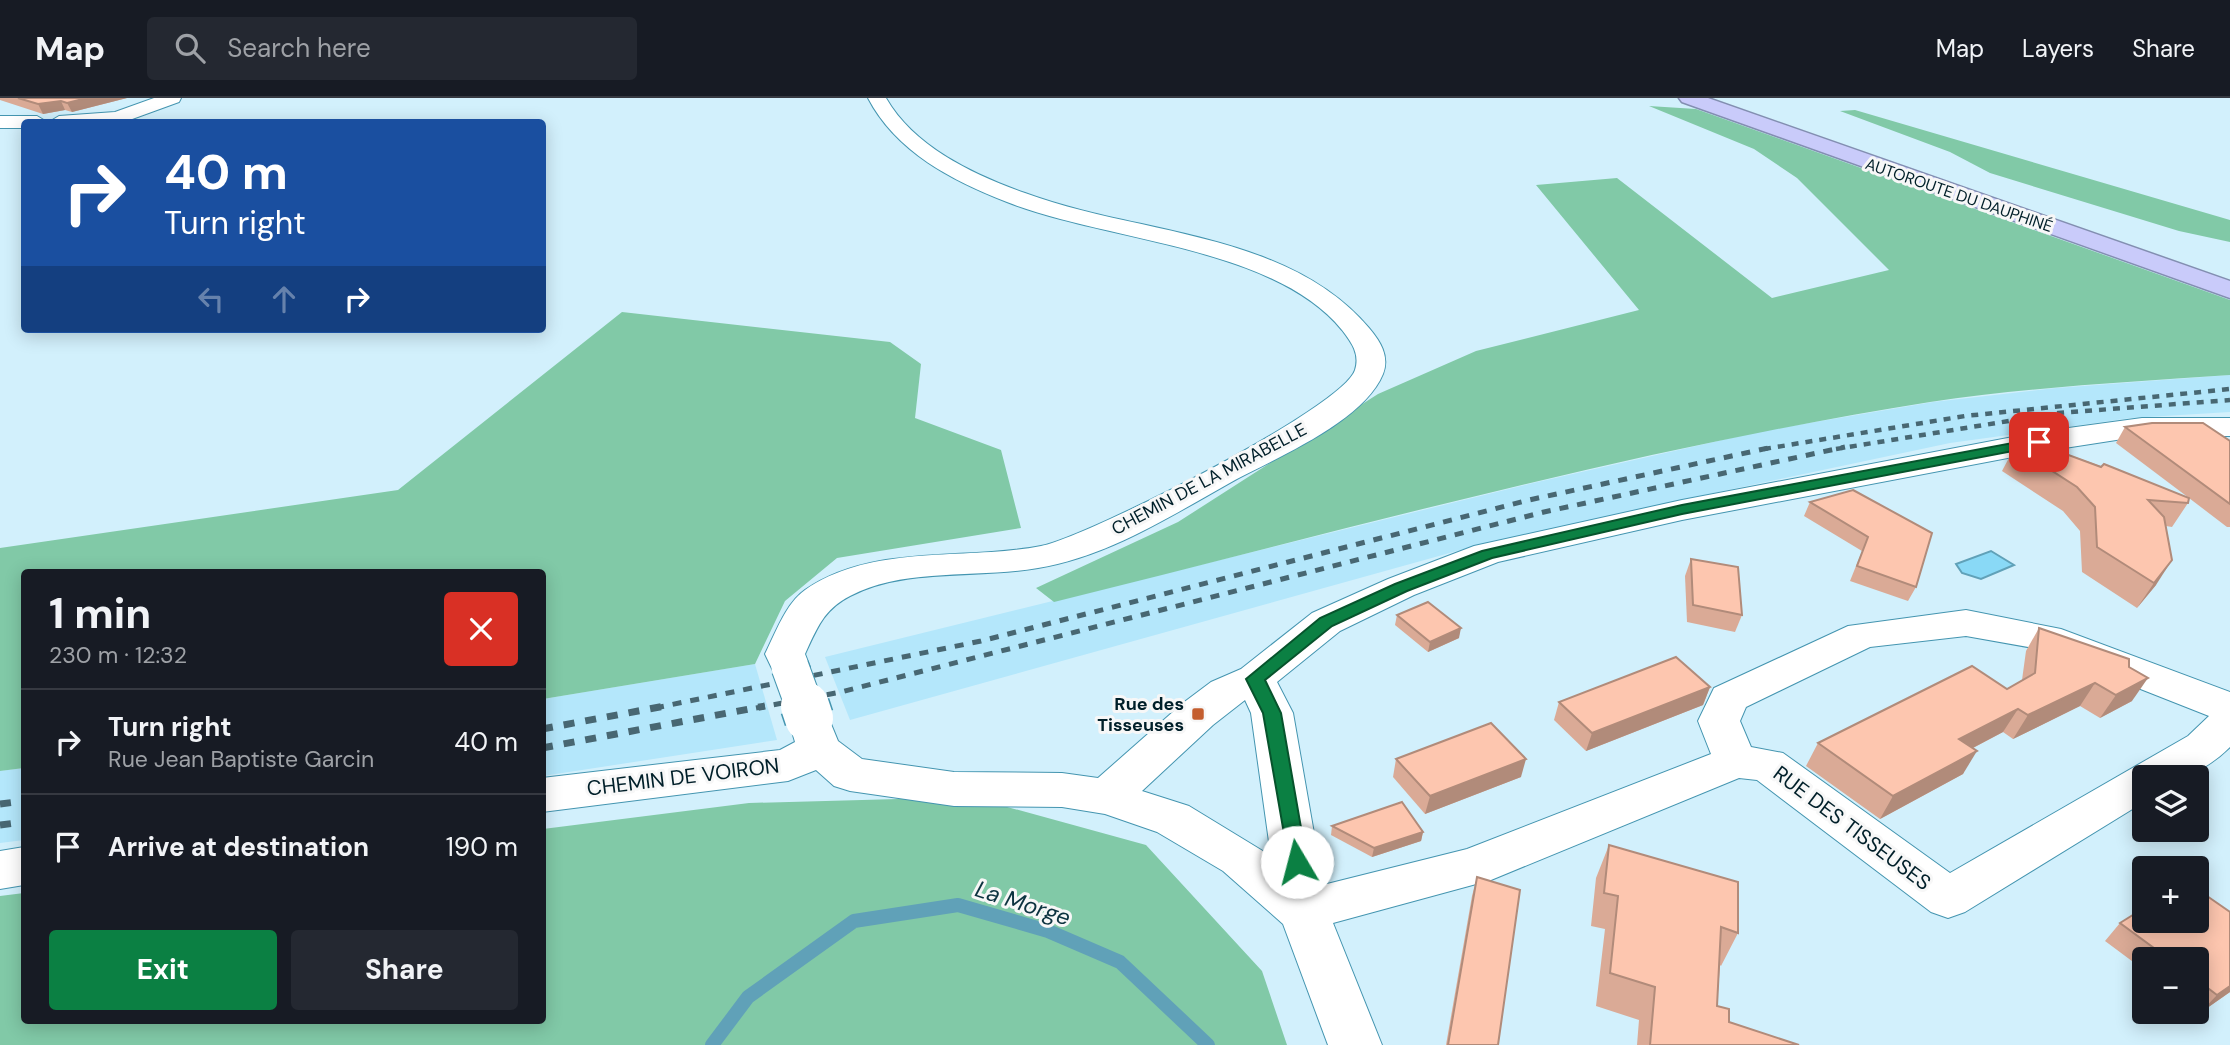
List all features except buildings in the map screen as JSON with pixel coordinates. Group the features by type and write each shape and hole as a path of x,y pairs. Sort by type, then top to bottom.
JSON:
{"highway":[{"name":"AUTOROUTE DU DAUPHINÉ","path":"1689,98 2221,279"},
{"name":"AUTOROUTE DU DAUPHINÉ","path":"1724,98 2221,279"}],"street":[{"path":"103,119 118,118 172,98"},
{"name":"CHEMIN DE LA MIRABELLE","path":"814,734 785,654 815,600 863,577 1041,557 1122,529 1305,429 1341,405 1365,383 1371,370 1372,353 1347,315 1291,279 1250,262 1065,214 994,188 944,163 911,140 886,117 877,98"},
{"path":"0,122 21,122"},
{"path":"1107,797 1198,714 1226,692 1255,679 1326,622 1401,587 1487,554 1682,510 2039,442 2142,427 2230,427"},
{"path":"1736,762 1719,721 1729,698 1862,635 1966,623 2048,638 2230,708"},
{"path":"1255,679 1272,713 1303,911 1337,993 1354,1045"},
{"path":"2171,765 2203,747 2230,721"},
{"path":"814,734 850,774 954,789 1062,790 1107,797 1173,819 1240,858 1303,911"},
{"name":"CHEMIN DE VOIRON","path":"546,795 788,765 814,734"},
{"name":"RUE DES TISSEUSES","path":"1303,911 1474,866 1736,762 1767,764 1948,898 2132,787"},
{"path":"0,870 21,866"}],"shaded area":[{"path":"2230,375 2230,412 2131,418 1950,443 1482,544 850,720 825,657 1533,483 1762,431 1933,402 2056,388"},
{"path":"1991,551 2014,565 1981,579 1962,573 1956,564"},
{"path":"755,664 777,740 546,776 546,699"},
{"path":"21,768 21,840 0,843 0,771"}],"green space":[{"path":"1649,106 1696,109 2230,300 2230,375 2005,392 1819,421 1599,467 1054,602 1036,588 1178,522 1378,394 1476,351 1639,310 1536,185 1617,178 1772,298 1889,270 1797,178 1754,149"},
{"path":"1855,110 2230,220 2230,242 2179,231 1990,173 1950,152 1840,111"},
{"path":"622,312 890,342 921,364 915,418 1001,450 1021,528 837,558 785,601 755,664 546,699 546,569 21,569 21,768 0,771 0,548 398,490"},
{"path":"971,797 1146,845 1262,971 1287,1045 0,1045 0,896 21,893 21,1024 546,1024 546,829 749,803"}],"waterway":[{"name":"La Morge","path":"712,1045 748,997 854,921 958,905 1048,931 1120,962 1208,1045"}],"railway":[{"path":"1764,449 1965,416 2230,389"},
{"path":"1836,449 2058,413 2230,400"},
{"path":"662,707 981,641 1529,500 1773,447"},
{"path":"756,708 841,692 1544,512 1845,447"},
{"path":"546,747 765,706"},
{"path":"546,728 662,707"},
{"path":"655,708 662,707"},
{"path":"0,804 21,801"},
{"path":"0,825 21,822"}],"place":[{"name":"Rue des Tisseuses","path":"1198,714"}],"route":[{"path":"1297,862 1272,713 1255,679 1326,622 1401,587 1487,554 1682,510 2039,442"}]}
